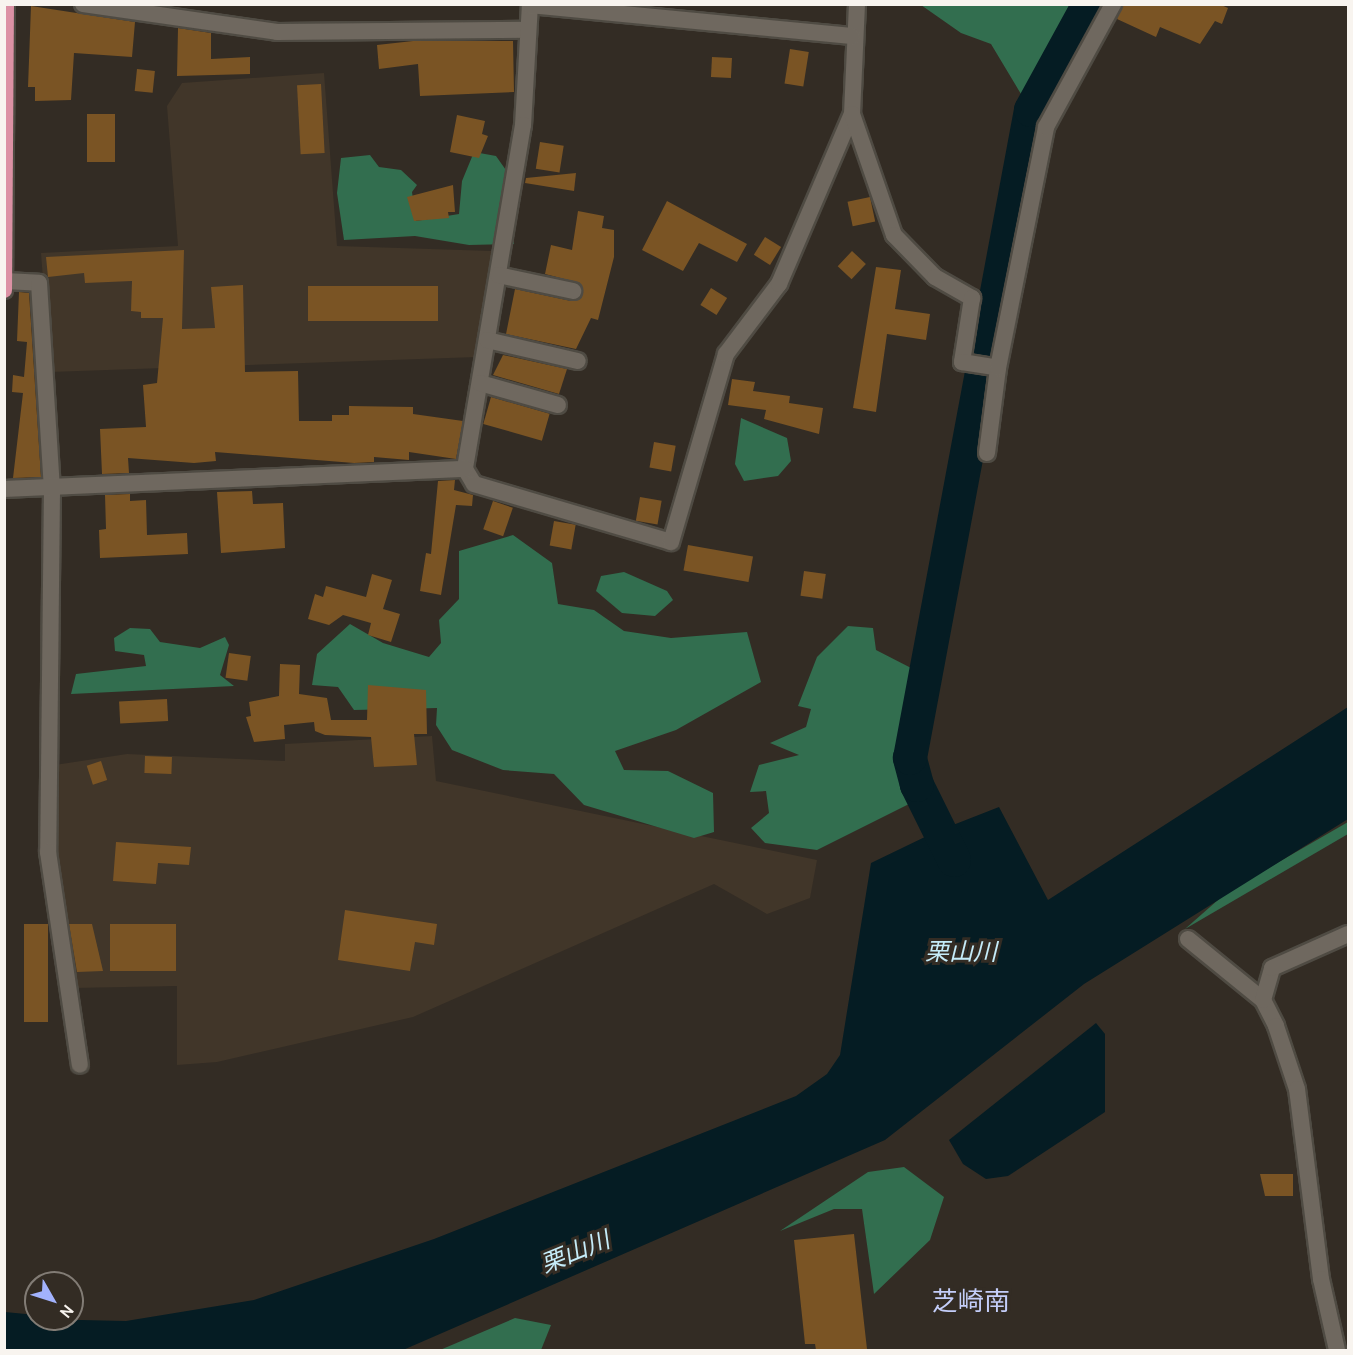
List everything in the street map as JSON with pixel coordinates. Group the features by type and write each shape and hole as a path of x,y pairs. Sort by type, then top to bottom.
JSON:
{"highway":[{"path":"4,290 6,4"}],"street":[{"path":"83,4 277,32 528,30"},
{"path":"857,4 852,36 852,114 894,235 928,272 972,298 962,362 998,368"},
{"path":"987,453 998,368 1046,127 1113,4"},
{"path":"852,36 530,5 523,125 465,469 474,484 671,542 726,354 780,284 852,114"},
{"path":"498,275 573,291"},
{"path":"5,281 39,283 52,489 48,852 80,1065"},
{"path":"487,340 578,361"},
{"path":"480,383 558,405"},
{"path":"4,489 52,489 465,469"},
{"path":"1263,1000 1272,968 1348,934"},
{"path":"1188,939 1263,1000 1297,1089 1321,1280 1337,1350"}],"shaded area":[{"path":"324,73 337,246 492,251 477,357 50,372 41,253 178,246 167,106 182,83"},
{"path":"432,736 436,781 817,860 810,898 767,914 714,884 413,1017 217,1062 177,1065 177,986 72,988 54,855 55,765 127,754 285,761 285,744"}],"green space":[{"path":"921,5 1091,5 1021,94 991,44 961,33"},
{"path":"474,152 496,156 508,173 514,244 469,245 415,236 344,240 337,193 341,158 370,155 379,167 401,170 417,185 412,192 416,221 459,214 462,181"},
{"path":"741,418 787,438 791,461 778,476 744,481 735,464"},
{"path":"513,535 552,563 558,604 594,610 624,631 671,638 747,632 761,682 676,730 615,751 624,770 668,771 713,793 714,832 694,838 584,805 554,774 503,770 452,750 436,725 437,708 354,710 338,687 312,685 317,654 350,624 383,643 429,657 441,643 439,620 459,599 459,551"},
{"path":"624,572 667,591 673,600 655,616 622,613 596,591 601,576"},
{"path":"848,626 873,628 876,650 915,670 904,749 913,802 817,850 765,843 751,828 769,813 766,791 750,792 759,765 799,755 770,743 806,727 811,709 798,706 817,657"},
{"path":"130,628 150,629 160,642 200,648 225,637 229,645 220,675 234,686 71,694 76,674 146,666 144,655 115,651 114,638"},
{"path":"1348,822 1348,834 1185,929 1227,892"},
{"path":"904,1167 944,1197 930,1240 874,1294 862,1209 834,1209 780,1231 868,1172"},
{"path":"515,1318 551,1325 541,1350 440,1350"}],"water":[{"name":"栗山川","path":"1348,707 1348,819 1084,984 885,1140 403,1350 5,1350 5,1312 24,1314 24,1331 84,1331 84,1320 126,1321 254,1300 434,1239 796,1096 827,1074 840,1055 871,863 929,835 925,820 942,814 953,825 999,807 1048,900"},
{"path":"1096,1023 1105,1034 1105,1112 1008,1176 986,1179 963,1164 949,1140"}],"building":[{"path":"1123,4 1219,4 1228,8 1222,24 1215,21 1200,44 1160,27 1156,37 1117,19"},
{"path":"31,6 135,22 132,57 74,53 71,100 35,101 35,87 28,87"},
{"path":"178,28 211,33 211,59 250,57 250,74 177,76"},
{"path":"413,41 513,41 514,92 420,96 418,64 379,69 377,45"},
{"path":"790,49 809,52 803,87 785,84"},
{"path":"712,57 732,58 731,78 711,77"},
{"path":"137,69 155,71 153,93 135,91"},
{"path":"321,84 325,153 301,154 297,85"},
{"path":"87,114 115,114 115,162 87,162"},
{"path":"457,115 485,121 482,134 488,136 479,158 450,152"},
{"path":"540,142 564,146 559,172 536,169"},
{"path":"576,173 574,191 525,183 526,178"},
{"path":"453,185 455,212 448,212 449,218 414,221 407,197"},
{"path":"870,197 875,221 853,226 848,202"},
{"path":"667,201 747,244 737,262 699,243 683,271 642,250"},
{"path":"578,211 604,216 602,228 614,230 614,257 598,320 591,318 576,349 506,334 515,289 571,301 581,298 580,283 545,274 551,245 572,250"},
{"path":"765,237 781,247 770,265 754,255"},
{"path":"184,250 182,329 215,328 211,287 243,285 245,372 298,371 299,421 332,421 332,415 349,415 349,406 413,407 413,414 463,421 456,459 409,452 409,460 374,457 374,462 354,463 215,452 216,461 194,463 128,458 129,473 102,474 100,429 146,427 143,385 157,383 163,318 141,318 141,312 131,311 132,281 85,283 84,273 48,277 46,257"},
{"path":"852,251 866,264 852,279 838,266"},
{"path":"876,267 901,270 895,309 930,314 926,340 887,334 876,412 853,408"},
{"path":"308,286 438,286 438,321 308,321"},
{"path":"711,288 727,298 717,315 700,305"},
{"path":"19,292 29,293 41,477 13,478 23,393 12,392 13,375 24,377 27,342 17,341"},
{"path":"503,355 567,369 559,394 493,375"},
{"path":"732,379 755,382 753,391 790,396 789,403 823,408 819,434 764,419 766,410 728,405"},
{"path":"491,397 550,414 542,441 483,424"},
{"path":"654,442 676,446 671,471 649,468"},
{"path":"455,480 454,490 473,495 472,506 456,505 441,595 420,591 426,553 431,554 438,481"},
{"path":"252,491 253,504 283,503 285,548 221,553 217,492"},
{"path":"130,494 130,501 146,500 147,535 187,533 188,554 100,558 99,530 106,529 105,495"},
{"path":"640,497 662,501 657,524 636,521"},
{"path":"493,501 513,508 503,536 483,529"},
{"path":"554,521 576,525 571,549 550,546"},
{"path":"688,545 753,556 748,582 683,571"},
{"path":"804,571 826,574 822,599 801,596"},
{"path":"372,574 392,580 383,609 400,614 391,642 368,635 371,623 343,615 329,625 308,619 315,594 323,597 326,586 366,597"},
{"path":"229,653 251,656 247,681 226,678"},
{"path":"280,664 300,665 299,694 327,698 331,720 367,720 368,685 426,690 427,734 414,734 417,765 374,767 371,737 325,735 315,731 314,722 284,725 285,739 254,742 246,717 251,716 249,702 279,696"},
{"path":"167,699 168,721 120,723 119,702"},
{"path":"145,756 172,757 171,774 144,773"},
{"path":"101,761 107,780 93,785 87,766"},
{"path":"116,842 191,847 189,865 158,863 156,884 113,881"},
{"path":"345,910 437,924 434,945 415,942 410,971 338,960"},
{"path":"24,924 48,924 48,1022 24,1022"},
{"path":"69,924 92,924 103,971 77,972"},
{"path":"110,924 176,924 176,971 110,971"},
{"path":"1260,1174 1293,1174 1293,1196 1265,1196"},
{"path":"854,1234 867,1349 816,1350 815,1344 805,1344 794,1240"}],"waterway":[{"path":"954,860 917,785 910,758 1031,110 1089,4"}],"district":[{"name":"芝崎南","path":"971,1302"}]}
